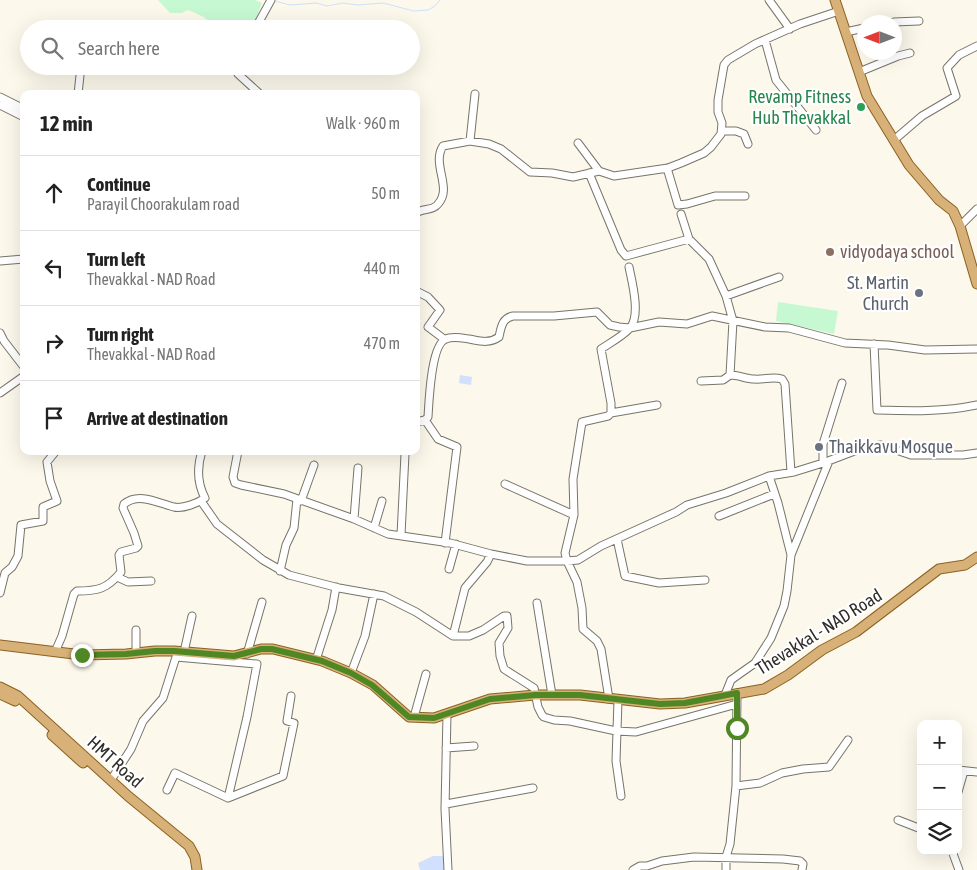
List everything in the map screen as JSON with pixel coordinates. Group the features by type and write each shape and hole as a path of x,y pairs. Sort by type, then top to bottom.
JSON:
{"main road":[{"path":"835,0 867,96 915,172 938,200 953,211 960,226 977,284"},
{"name":"Thevakkal - NAD Road","path":"414,717 434,718 490,699 535,695 580,695 660,704 685,703 764,688 788,675 822,650 856,632 939,569 964,565 977,557"},
{"path":"0,645 82,655 155,651 234,656 261,649 272,649 322,661 351,673 372,685 409,717 414,717"},
{"name":"HMT Road","path":"0,687 18,696 111,780 178,836 189,851"},
{"name":"HMT Road","path":"0,694 13,700 92,771 189,851"},
{"path":"189,851 191,870"},
{"path":"189,851 195,857 196,870"}],"street":[{"path":"260,20 271,0"},
{"path":"769,0 790,29"},
{"path":"420,211 432,209 440,202 444,190 439,163 443,146 470,141 489,144 501,149 530,172 552,173 573,177 599,172 614,176 667,168 704,153 717,141 722,131 722,123 718,112 718,100 724,65 728,60 765,40 839,11"},
{"path":"902,22 919,21"},
{"path":"846,32 857,30"},
{"path":"765,40 776,80 816,130"},
{"path":"894,140 922,116 956,96 947,68 959,55 977,46"},
{"path":"859,72 910,53"},
{"path":"78,90 80,75"},
{"path":"239,75 256,90"},
{"path":"470,141 475,94"},
{"path":"0,97 20,107"},
{"path":"1,108 20,115"},
{"path":"722,131 736,131 744,134 748,144"},
{"path":"578,143 599,172"},
{"path":"667,168 678,205 715,196 745,196"},
{"path":"589,173 620,250 626,256 690,239"},
{"path":"960,226 977,209"},
{"path":"681,214 690,239 709,259 726,296 733,321 730,375"},
{"path":"0,261 20,259"},
{"path":"611,413 612,403 601,349 630,328 634,318 634,296 629,267"},
{"path":"726,296 779,277"},
{"path":"420,293 428,297 440,310 428,327 444,339 459,338 492,342 499,338 502,324 507,317 554,316 597,312 610,325 630,328 659,322 687,324 712,316 765,327 790,328 845,343 874,344 925,350 977,349"},
{"path":"0,332 20,361"},
{"path":"420,421 428,417 432,372 440,345 444,339"},
{"path":"874,344 877,410 930,411 977,406"},
{"path":"701,381 723,380 730,375 757,380 769,378 782,379 785,384 791,472"},
{"path":"0,393 20,379"},
{"path":"725,695 731,680 754,663 771,638 784,606 791,555 826,462 823,444 842,383"},
{"path":"621,796 616,761 613,699 601,649 597,641 583,629 582,608 577,582 567,561 565,548 574,516 573,479 582,422 608,416 611,413 657,405"},
{"path":"425,420 438,439 457,447 445,543"},
{"path":"237,455 233,477 235,483 284,494 388,534 456,544 491,554 527,561 567,561 578,560 617,538 676,512 687,505 726,493 769,476 826,462 865,446 882,445 911,455 963,455 977,453"},
{"path":"0,593 5,573 12,567 18,556 22,525 43,520 43,507 56,501 50,481 48,465 48,459 52,455"},
{"path":"55,652 62,636 74,594 77,591 102,589 121,572 119,555 121,552 138,546 123,508 124,504 133,500 148,499 176,508 201,501 205,498 200,487 199,462 201,455"},
{"path":"401,535 404,455"},
{"path":"280,570 286,545 294,528 299,500 314,465"},
{"path":"354,520 358,468"},
{"path":"769,476 791,555"},
{"path":"505,484 574,516"},
{"path":"718,516 774,494"},
{"path":"201,501 217,524 289,575 336,587 384,596 416,612 453,636 470,636 504,616 508,616 508,628 499,644 504,669 534,688 538,708 544,717 616,731 636,732 737,704"},
{"path":"374,528 382,501"},
{"path":"617,538 625,576 659,583 705,580"},
{"path":"449,569 456,544"},
{"path":"453,636 465,588 487,562 491,554"},
{"path":"117,577 128,582 151,581"},
{"path":"316,660 332,610 336,587"},
{"path":"351,673 365,636 374,594"},
{"path":"247,654 262,602"},
{"path":"537,603 552,695"},
{"path":"184,652 192,616"},
{"path":"136,630 136,653"},
{"path":"111,780 131,749 143,721 163,698 176,657 257,664 228,798"},
{"path":"414,717 426,674"},
{"path":"726,870 726,857 730,844 736,786 737,693"},
{"path":"167,790 175,773 228,798 283,776 294,723 287,720 291,696"},
{"path":"447,714 445,809 448,870"},
{"path":"736,786 760,783 782,773 803,768 829,767 848,740"},
{"path":"446,748 474,746"},
{"path":"962,771 977,772"},
{"path":"446,804 533,788"},
{"path":"898,820 917,827"},
{"path":"953,855 959,870"},
{"path":"633,870 640,866 647,866 662,861 694,857 784,858 800,861 803,864 802,870"}],"green space":[{"path":"158,0 255,0 262,3 255,20 208,20 188,10 182,13 170,13"},
{"path":"778,302 838,311 834,334 776,321"}],"water":[{"path":"460,375 472,377 471,385 459,383"},
{"path":"433,856 443,856 444,870 420,870 418,863"}],"waterway":[{"path":"275,1 290,5 316,3 327,6 343,3 357,5 383,3 414,11 428,10 440,0"}],"place":[{"name":"Revamp Fitness Hub Thevakkal","path":"861,107"},
{"name":"vidyodaya school","path":"830,252"},
{"name":"St. Martin Church","path":"919,293"},
{"name":"Thaikkavu Mosque","path":"819,447"}],"route":[{"path":"82,655 174,651 234,656 261,649 272,649 322,661 351,673 372,685 409,717 434,718 490,699 535,695 580,695 660,704 685,703 737,693 737,728"}]}
